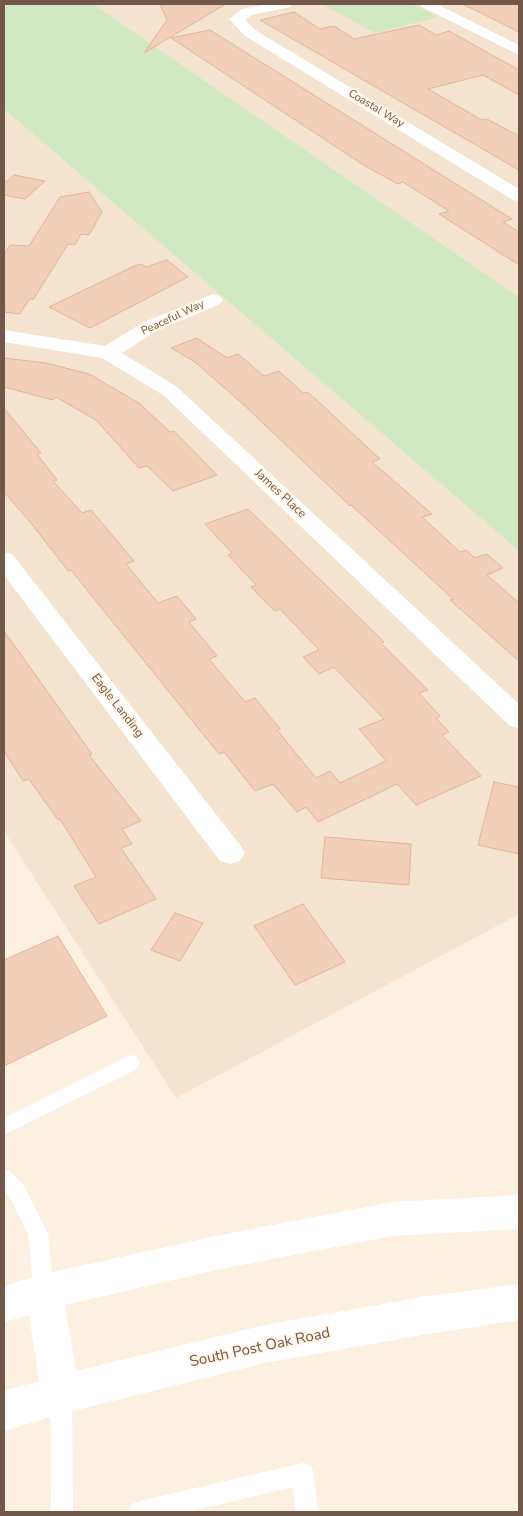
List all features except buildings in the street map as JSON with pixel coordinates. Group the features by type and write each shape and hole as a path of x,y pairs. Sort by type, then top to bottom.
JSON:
{"street":[{"name":"Coastal Way","path":"286,4 247,12 236,19 250,33 519,196"},
{"path":"427,4 519,51"},
{"name":"Peaceful Way","path":"108,353 149,326 214,300"},
{"name":"James Place","path":"4,336 108,353 170,391 519,719"},
{"name":"Eagle Landing","path":"4,559 230,853"},
{"path":"4,1304 44,1292 216,1253 392,1219 519,1212"},
{"path":"44,1292 61,1394"},
{"name":"South Post Oak Road","path":"4,1411 61,1394 265,1344 422,1316 519,1302"}],"lane":[{"path":"4,1127 131,1063"},
{"path":"4,1178 16,1190 38,1233 44,1292"},
{"path":"61,1394 62,1512"},
{"path":"140,1512 303,1474 307,1512"}],"shaded area":[{"path":"104,4 519,4 519,297 96,6"},
{"path":"4,109 519,551 519,914 176,1098 4,831"}],"green space":[{"path":"4,4 104,4 96,6 519,297 519,551 4,109"},
{"path":"322,4 412,4 438,17 375,33"}]}
